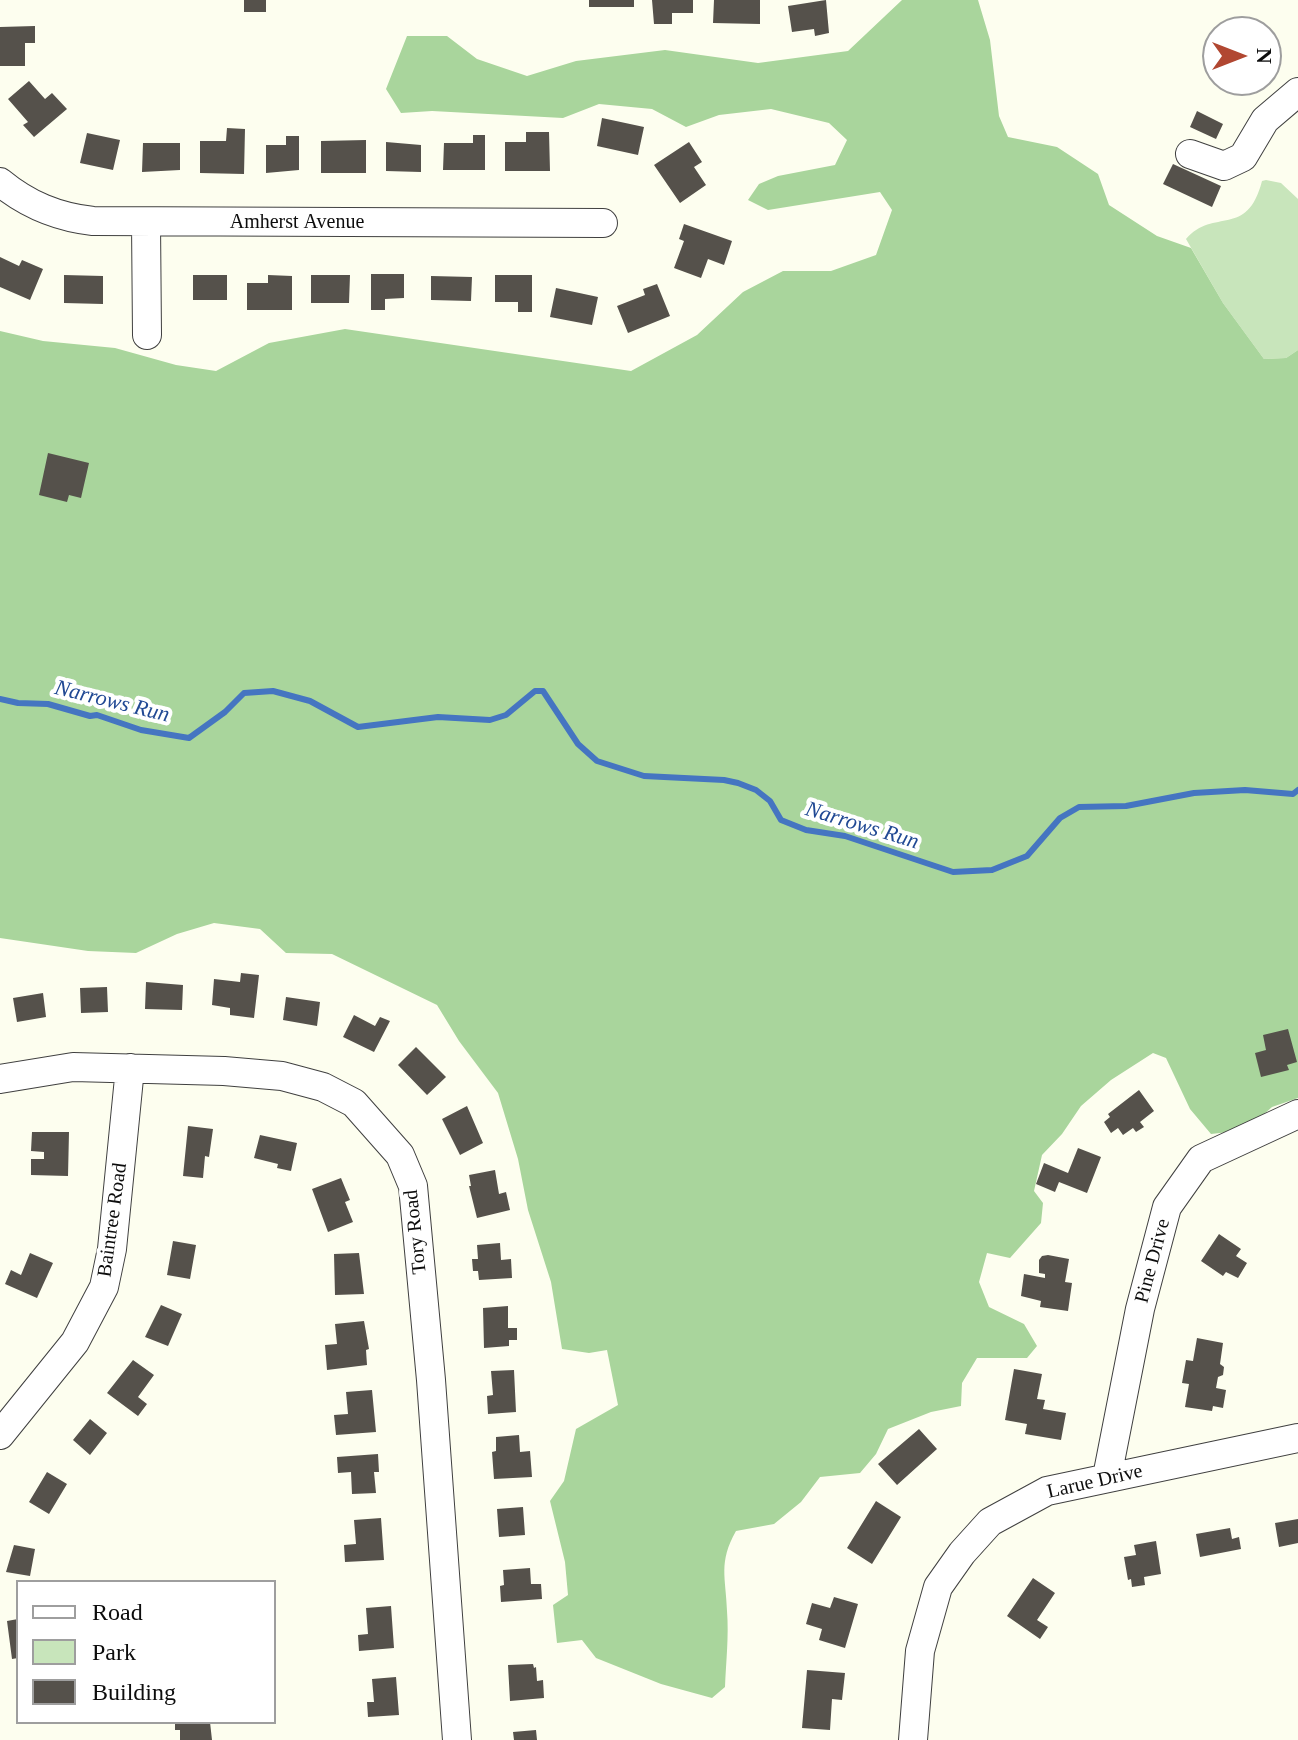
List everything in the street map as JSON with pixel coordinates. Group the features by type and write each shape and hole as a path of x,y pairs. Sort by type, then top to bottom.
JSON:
{"street":[{"path":"1190,154 1224,166 1243,157 1265,120 1298,92"},
{"name":"Amherst Avenue","path":"0,182 24,200 53,213 93,221 603,223"},
{"path":"146,223 147,335"},
{"name":"Tory Road","path":"0,1079 73,1067 282,1076 323,1087 354,1103 400,1155 413,1186 431,1380 457,1740"},
{"name":"Baintree Road","path":"0,1435 75,1342 104,1287 112,1249 130,1068"},
{"name":"Pine Drive","path":"1107,1477 1140,1309 1167,1207 1201,1159 1298,1114"},
{"name":"Larue Drive","path":"913,1740 920,1651 938,1587 962,1553 990,1522 1047,1491 1298,1438"}],"green space":[{"path":"902,0 978,0 990,40 999,116 1008,137 1057,147 1098,174 1109,205 1157,236 1191,248 1223,303 1264,359 1286,358 1298,350 1298,1098 1272,1107 1246,1130 1211,1134 1190,1109 1166,1058 1153,1053 1111,1080 1081,1106 1062,1134 1042,1155 1034,1191 1043,1203 1041,1223 1010,1258 987,1253 979,1282 989,1307 1024,1324 1037,1346 1027,1358 977,1358 962,1383 961,1406 931,1412 888,1429 876,1454 860,1473 820,1477 801,1502 774,1524 736,1531 725,1561 728,1630 725,1687 712,1698 661,1684 596,1658 582,1640 557,1643 553,1605 568,1595 565,1562 550,1501 564,1481 576,1429 618,1405 607,1350 589,1353 562,1349 551,1282 528,1210 518,1159 498,1093 459,1041 437,1005 332,954 286,953 260,929 214,923 177,934 136,953 88,951 0,938 0,331 43,341 115,348 176,365 216,371 269,343 345,329 631,371 697,335 743,292 783,271 831,271 876,255 892,210 880,192 768,210 748,200 759,184 778,176 835,165 847,140 829,123 771,109 719,115 686,127 652,109 599,104 563,118 432,111 401,113 386,89 407,36 447,36 477,59 527,76 576,61 665,50 758,63 848,51"},
{"path":"1262,181 1281,183 1298,199 1298,350 1286,358 1264,359 1223,303 1186,239 1197,230 1248,210 1256,199"}],"building":[{"path":"244,0 266,0 266,12 244,12"},
{"path":"589,0 634,0 634,7 589,7"},
{"path":"652,0 693,0 693,13 672,13 672,24 654,24"},
{"path":"714,0 760,0 760,24 713,23"},
{"path":"826,0 829,33 815,36 814,29 792,32 788,6"},
{"path":"35,26 35,43 25,43 25,66 0,66 0,27"},
{"path":"29,81 45,99 52,93 67,109 34,137 23,125 28,122 8,99"},
{"path":"1197,111 1223,124 1216,139 1190,127"},
{"path":"602,118 644,127 638,155 597,146"},
{"path":"227,128 245,129 244,174 200,173 200,141 226,141"},
{"path":"526,132 549,132 550,171 505,171 505,142 526,142"},
{"path":"87,133 120,140 113,170 80,163"},
{"path":"473,135 485,135 485,170 443,170 444,143 473,143"},
{"path":"286,136 299,136 299,170 266,173 266,145 286,145"},
{"path":"366,140 366,173 321,173 321,141"},
{"path":"386,142 421,145 421,172 386,171"},
{"path":"689,142 702,162 694,167 706,185 680,203 654,165"},
{"path":"143,143 180,143 180,170 142,172"},
{"path":"1173,164 1221,186 1212,207 1163,184"},
{"path":"684,224 732,241 724,265 708,259 701,278 674,268 684,241 679,239"},
{"path":"0,257 19,266 22,260 43,269 30,300 0,287"},
{"path":"371,274 404,274 404,298 385,299 385,310 371,310"},
{"path":"64,275 103,276 103,304 64,303"},
{"path":"193,275 227,275 227,300 193,300"},
{"path":"268,275 292,276 292,310 247,310 247,283 268,283"},
{"path":"311,275 350,275 349,303 311,303"},
{"path":"495,275 532,275 532,312 518,312 518,302 495,302"},
{"path":"431,276 472,277 471,301 431,300"},
{"path":"657,284 670,316 628,333 617,306 645,295 643,289"},
{"path":"556,288 598,297 592,325 550,317"},
{"path":"48,453 89,463 81,498 69,495 67,502 39,495"},
{"path":"241,973 259,975 254,1018 230,1015 230,1008 212,1005 214,979 240,982"},
{"path":"146,982 183,985 182,1010 145,1009"},
{"path":"107,987 108,1012 81,1013 80,988"},
{"path":"43,993 46,1017 17,1022 13,998"},
{"path":"286,997 320,1002 317,1026 283,1020"},
{"path":"354,1015 375,1026 380,1017 390,1021 374,1052 343,1037"},
{"path":"1288,1029 1297,1062 1287,1065 1289,1070 1261,1077 1255,1053 1266,1050 1263,1035"},
{"path":"416,1047 446,1077 427,1095 398,1065"},
{"path":"1139,1090 1154,1111 1140,1122 1144,1127 1136,1132 1133,1128 1123,1135 1118,1128 1111,1133 1104,1122 1110,1117 1108,1114"},
{"path":"467,1106 483,1143 460,1155 442,1119"},
{"path":"188,1126 213,1129 209,1157 205,1156 203,1178 183,1176"},
{"path":"32,1132 69,1132 68,1176 31,1175 31,1159 44,1159 44,1152 31,1151"},
{"path":"260,1135 297,1143 291,1171 254,1158"},
{"path":"1078,1148 1101,1157 1087,1193 1059,1182 1055,1192 1036,1184 1044,1163 1068,1173"},
{"path":"495,1170 499,1194 506,1192 510,1210 477,1218 469,1175"},
{"path":"341,1178 350,1200 345,1202 353,1222 328,1232 312,1189"},
{"path":"1219,1234 1241,1249 1236,1256 1247,1263 1238,1278 1226,1272 1223,1276 1201,1261"},
{"path":"173,1241 196,1245 190,1279 167,1275"},
{"path":"500,1243 501,1260 511,1259 512,1278 479,1280 478,1271 473,1271 472,1259 478,1259 477,1245"},
{"path":"30,1253 53,1263 37,1298 5,1284 11,1270 21,1275"},
{"path":"359,1253 364,1294 335,1295 334,1254"},
{"path":"1048,1255 1069,1259 1065,1282 1072,1283 1068,1311 1040,1307 1041,1301 1021,1296 1024,1274 1045,1278 1045,1274 1039,1273 1039,1260"},
{"path":"161,1305 182,1314 168,1346 145,1337"},
{"path":"508,1306 508,1328 517,1328 517,1340 509,1340 509,1346 484,1348 483,1308"},
{"path":"364,1321 369,1349 366,1350 367,1365 327,1370 325,1345 337,1344 335,1324"},
{"path":"1197,1338 1223,1343 1220,1364 1224,1367 1223,1375 1218,1377 1216,1388 1226,1390 1223,1408 1213,1406 1212,1411 1185,1407 1189,1384 1182,1383 1186,1360 1193,1361"},
{"path":"133,1360 154,1375 138,1397 147,1404 138,1416 107,1393"},
{"path":"1014,1369 1042,1374 1037,1399 1045,1400 1043,1409 1066,1413 1061,1440 1025,1434 1027,1424 1005,1420"},
{"path":"514,1370 516,1412 488,1414 487,1396 493,1395 491,1371"},
{"path":"372,1390 376,1432 336,1435 334,1415 348,1414 346,1392"},
{"path":"90,1419 107,1433 90,1455 73,1440"},
{"path":"919,1429 937,1449 897,1485 878,1464"},
{"path":"519,1435 520,1452 530,1451 532,1477 494,1479 492,1452 496,1451 496,1437"},
{"path":"378,1454 379,1472 374,1472 376,1493 352,1494 351,1472 338,1473 337,1457"},
{"path":"47,1472 67,1484 49,1514 29,1502"},
{"path":"876,1501 901,1517 872,1564 847,1548"},
{"path":"523,1507 525,1535 499,1537 497,1509"},
{"path":"381,1518 384,1560 345,1562 344,1545 356,1544 354,1520"},
{"path":"1298,1519 1298,1543 1279,1547 1275,1523"},
{"path":"1230,1528 1232,1539 1239,1537 1241,1549 1200,1557 1196,1534"},
{"path":"1156,1541 1161,1574 1144,1577 1145,1585 1132,1587 1124,1557 1136,1555 1134,1545"},
{"path":"14,1545 35,1549 30,1576 6,1572"},
{"path":"530,1568 531,1584 541,1584 542,1599 501,1602 503,1570"},
{"path":"1033,1578 1055,1593 1037,1620 1048,1627 1040,1639 1007,1616"},
{"path":"834,1597 858,1604 845,1648 819,1640 822,1629 806,1624 812,1603 830,1608"},
{"path":"391,1606 394,1648 359,1651 358,1635 368,1634 366,1608"},
{"path":"16,1619 16,1658 12,1659 7,1621"},
{"path":"533,1664 537,1681 543,1680 544,1698 510,1701 508,1665"},
{"path":"807,1670 845,1673 842,1700 832,1699 830,1730 802,1728"},
{"path":"396,1677 399,1715 368,1717 367,1702 374,1702 372,1679"},
{"path":"175,1724 210,1724 212,1740 180,1740 180,1730 175,1730"},
{"path":"536,1730 537,1740 514,1740 513,1732"}],"waterway":[{"name":"Narrows Run","path":"0,699 48,704 90,716 97,715 141,730 189,738 225,712 244,693 273,691 310,701 358,727 438,717 490,720 506,715 535,691 543,691 578,744 597,761 644,776 738,783 756,790 770,801 781,820 806,830 845,836 953,872 992,870 1027,856 1060,818 1079,807 1126,806 1194,793 1245,790 1293,794 1298,790"}]}
